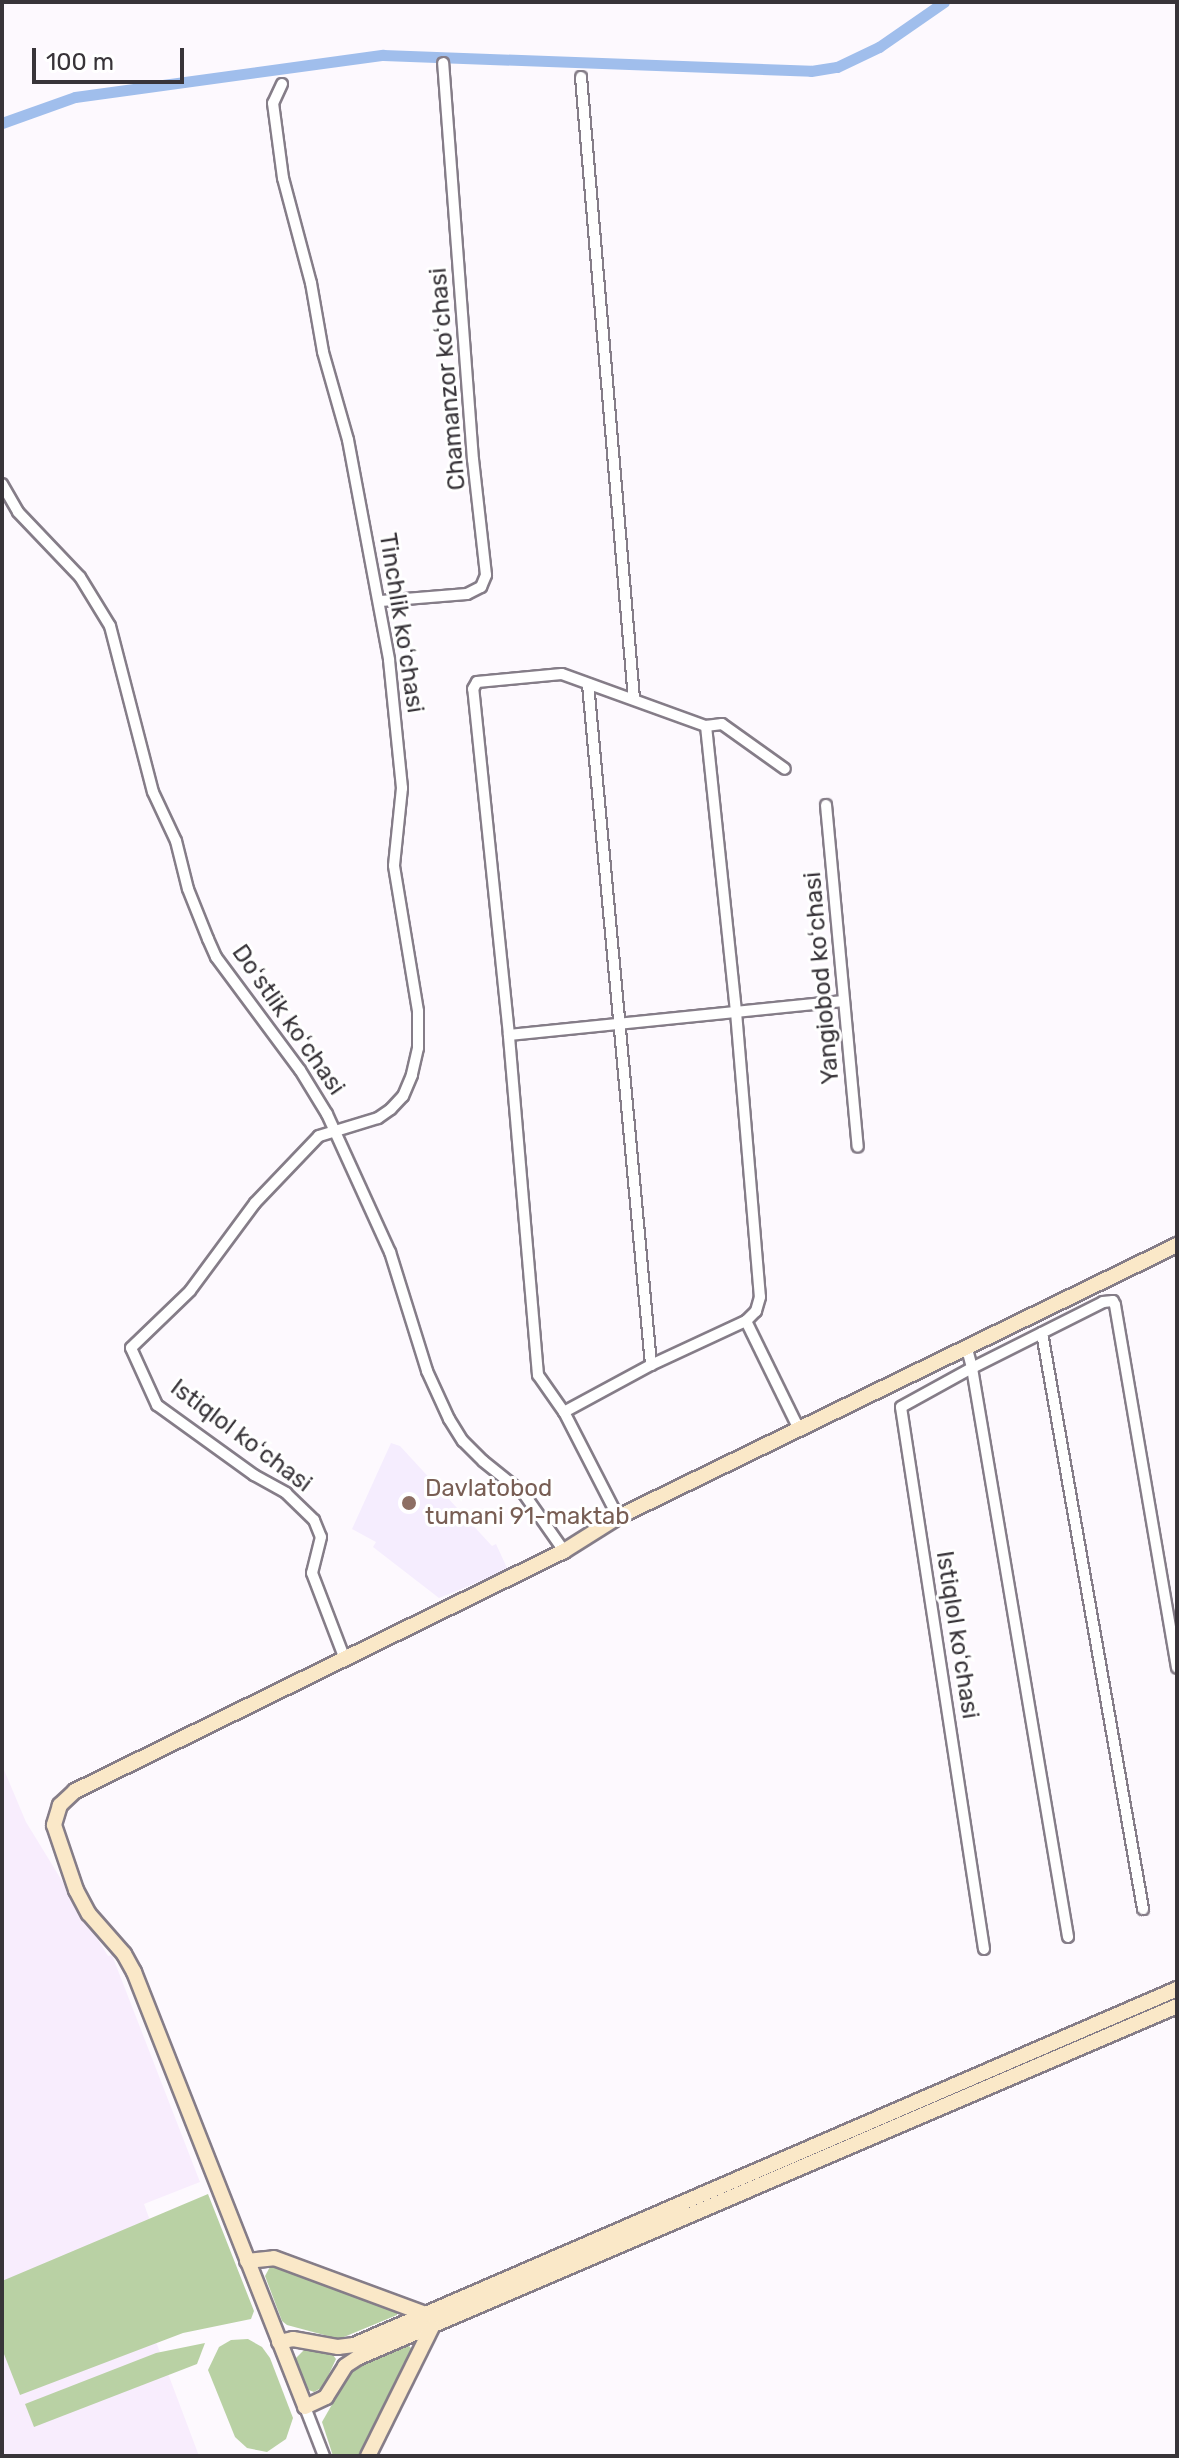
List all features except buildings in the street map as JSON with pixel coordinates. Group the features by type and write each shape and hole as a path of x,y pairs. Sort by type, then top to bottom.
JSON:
{"street":[{"name":"Chamanzor koʻchasi","path":"381,601 467,594 481,587 486,575 473,460 443,63"},
{"path":"581,77 634,699"},
{"name":"Tinchlik koʻchasi","path":"282,84 273,103 283,178 311,283 323,352 348,440 381,601 402,788 394,866 418,1011 418,1048 408,1085 391,1109 378,1118 333,1129"},
{"name":"Doʻstlik koʻchasi","path":"2,484 18,512 80,577 103,611 119,653 138,744 153,792 176,841 188,889 208,939 216,957 300,1070 333,1129 390,1252 427,1371 449,1419 473,1451 524,1494 564,1551"},
{"path":"618,1517 564,1412 538,1375 509,1035 474,685 482,680 562,674 706,726 722,724 785,769"},
{"path":"588,684 622,1024 651,1365"},
{"path":"564,1412 651,1365 746,1321 756,1311 760,1297 736,1012 706,726"},
{"name":"Yangiobod koʻchasi","path":"826,805 858,1147"},
{"path":"509,1035 843,1001"},
{"name":"Istiqlol koʻchasi","path":"333,1129 319,1136 264,1192 199,1281 131,1348 157,1405 254,1475 286,1493 314,1520 321,1537 312,1573 344,1657"},
{"path":"324,2456 134,1972 124,1954 89,1914 76,1890 55,1833 55,1814 65,1798 344,1657 564,1551 618,1517 1177,1245"},
{"name":"Istiqlol koʻchasi","path":"984,1949 901,1407 1103,1302 1113,1301 1177,1668"},
{"path":"746,1321 799,1429"},
{"path":"1042,1333 1143,1909"},
{"path":"967,1349 1068,1937"},
{"path":"305,2407 326,2397 345,2366 428,2320 1177,1989"},
{"path":"279,2342 302,2339 338,2347 354,2345 428,2320 1177,2006"},
{"path":"247,2261 274,2258 428,2320"},
{"path":"368,2456 428,2320"}],"shaded area":[{"name":"Davlatobod tumani 91-maktab","path":"391,1443 400,1446 492,1546 496,1544 508,1570 439,1598 373,1547 376,1542 352,1529"},
{"path":"2,1765 26,1822 108,1956 112,1955 200,2182 144,2204 176,2292 152,2331 199,2456 2,2456"}],"green space":[{"path":"208,2194 254,2311 251,2319 183,2333 20,2395 2,2349 2,2281"},
{"path":"279,2264 397,2308 397,2315 339,2339 287,2325 282,2321 265,2276 271,2265"},
{"path":"248,2339 262,2347 270,2358 293,2418 286,2439 267,2452 247,2448 235,2437 208,2370 219,2347 231,2340"},
{"path":"205,2343 197,2364 34,2427 25,2404 156,2353"},
{"path":"402,2346 409,2346 414,2351 363,2456 333,2456 322,2422 350,2373 359,2365"},
{"path":"306,2348 333,2355 336,2359 323,2387 314,2392 306,2389 295,2359"}],"waterway":[{"path":"2,123 75,97 383,55 811,71 837,67 879,47 944,2"}],"place":[{"name":"Davlatobod tumani 91-maktab","path":"409,1503"}]}
